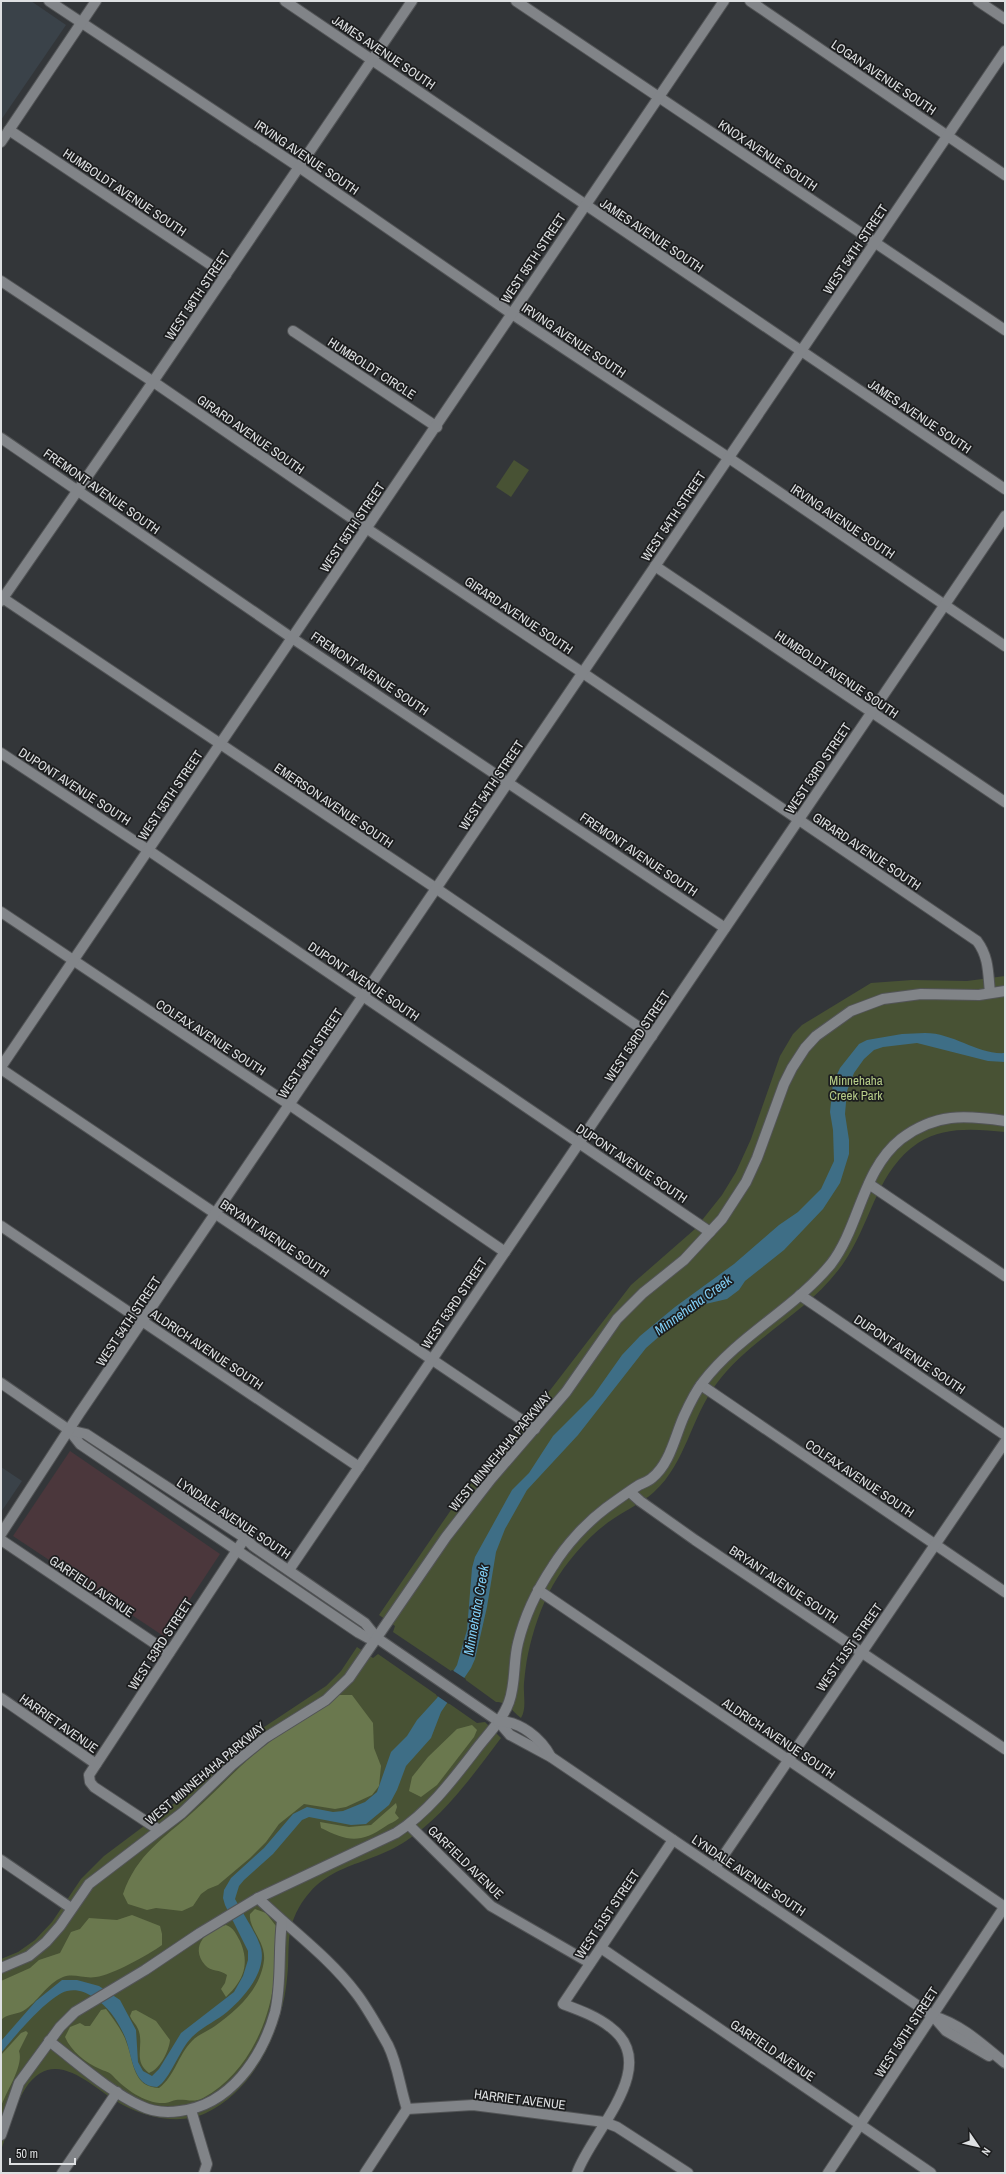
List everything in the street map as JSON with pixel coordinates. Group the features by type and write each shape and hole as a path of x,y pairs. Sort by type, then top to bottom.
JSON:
{"street":[{"name":"IRVING AVENUE SOUTH","path":"49,1 300,167 512,314 729,458 944,606 1005,646"},
{"path":"1,142 96,1"},
{"name":"JAMES AVENUE SOUTH","path":"285,1 800,352 1005,489"},
{"name":"WEST 56TH STREET","path":"2,599 153,382 300,167 371,59 412,1"},
{"name":"KNOX AVENUE SOUTH","path":"516,1 1005,330"},
{"name":"WEST 55TH STREET","path":"1,1068 366,528 437,427 585,205 724,1"},
{"name":"LOGAN AVENUE SOUTH","path":"750,1 1005,174"},
{"path":"978,1 1005,19"},
{"name":"WEST 54TH STREET","path":"1,1534 69,1430 1005,51"},
{"name":"HUMBOLDT AVENUE SOUTH","path":"8,130 226,275"},
{"name":"GIRARD AVENUE SOUTH","path":"1,281 153,382 366,528 583,673 977,941 985,951 988,961 990,993"},
{"name":"HUMBOLDT CIRCLE","path":"293,332 437,427"},
{"name":"FREMONT AVENUE SOUTH","path":"1,438 292,638 509,781 725,928"},
{"name":"WEST 53RD STREET","path":"289,1570 1005,516"},
{"name":"HUMBOLDT AVENUE SOUTH","path":"655,566 1005,802"},
{"name":"EMERSON AVENUE SOUTH","path":"2,599 437,889 652,1036"},
{"name":"DUPONT AVENUE SOUTH","path":"1,753 148,850 710,1232"},
{"name":"COLFAX AVENUE SOUTH","path":"1,912 73,962 290,1105 505,1252"},
{"name":"WEST MINNEHAHA PARKWAY","path":"1,1968 29,1956 46,1942 60,1926 70,1908 89,1884 182,1813 232,1764 265,1738 320,1704 342,1686 377,1638 446,1537 491,1479 566,1392 624,1311 684,1260 722,1219 746,1182 768,1134 784,1084 805,1048 828,1026 851,1011 883,999 910,995 979,995 1005,990"},
{"name":"BRYANT AVENUE SOUTH","path":"1,1068 535,1429"},
{"path":"1,2135 19,2083 49,2041 75,2012 91,2001 145,1970 200,1933 258,1898 372,1845 409,1825 449,1783 498,1721 510,1698 518,1643 532,1600 569,1544 606,1508 653,1478 664,1463 687,1408 701,1385 744,1339 800,1295 826,1270 843,1246 869,1184 877,1168 888,1152 910,1133 932,1122 950,1117 968,1116 1005,1120"},
{"path":"869,1184 1005,1276"},
{"name":"ALDRICH AVENUE SOUTH","path":"1,1226 359,1467"},
{"name":"DUPONT AVENUE SOUTH","path":"800,1295 1005,1435"},
{"name":"LYNDALE AVENUE SOUTH","path":"1,1384 69,1430 80,1444 360,1634 377,1638"},
{"name":"COLFAX AVENUE SOUTH","path":"701,1385 1005,1592"},
{"name":"LYNDALE AVENUE SOUTH","path":"69,1430 86,1434 245,1538 253,1546 365,1623 377,1638 433,1677 498,1721 512,1722 521,1728 544,1744 551,1757 933,2016 944,2029 955,2037 1005,2063"},
{"name":"WEST 51ST STREET","path":"715,1868 1005,1442"},
{"name":"BRYANT AVENUE SOUTH","path":"630,1492 640,1501 695,1540 1005,1749"},
{"name":"WEST 53RD STREET","path":"96,1764 245,1538"},
{"name":"GARFIELD AVENUE","path":"1,1540 169,1653"},
{"name":"ALDRICH AVENUE SOUTH","path":"538,1590 1005,1907"},
{"name":"HARRIET AVENUE","path":"1,1698 96,1764 89,1774 92,1785 159,1830"},
{"name":"GARFIELD AVENUE","path":"409,1825 491,1906 590,1963"},
{"name":"WEST 51ST STREET","path":"604,2122 620,2099 627,2081 629,2066 623,2040 609,2026 563,2004 672,1840"},
{"path":"1,1860 70,1908"},
{"path":"258,1898 328,1962 357,1993 388,2046 399,2074 402,2094 407,2109 365,2173"},
{"name":"WEST 50TH STREET","path":"828,2173 1005,1907"},
{"path":"49,2041 117,2092 142,2107 159,2111 191,2110 202,2107 229,2091 252,2064 264,2038 275,2011 280,1973 280,1939 282,1921"},
{"name":"GARFIELD AVENUE","path":"601,1948 931,2173"},
{"path":"62,2173 117,2092"},
{"name":"HARRIET AVENUE","path":"407,2109 473,2105 604,2122 617,2127 688,2173"},
{"path":"191,2110 207,2164 204,2173"},
{"path":"577,2173 587,2149 604,2122"}],"shaded area":[{"path":"1,1 31,1 66,25 1,120"},
{"path":"70,1451 220,1554 165,1637 13,1536"},
{"path":"1,1467 22,1481 1,1512"}],"green space":[{"path":"514,460 529,470 511,497 496,487"},
{"name":"Minnehaha Creek Park","path":"1005,976 1005,1132 983,1130 949,1131 918,1143 904,1154 894,1167 877,1195 856,1241 835,1275 802,1307 749,1350 732,1366 708,1396 674,1468 665,1480 649,1496 604,1525 595,1533 579,1549 559,1576 545,1601 532,1636 526,1664 524,1710 521,1718 507,1705 496,1702 452,1670 451,1671 393,1632 395,1626 379,1615 464,1491 521,1428 631,1285 695,1229 722,1195 736,1172 751,1139 780,1056 793,1034 802,1025 871,983 912,980 967,981"},
{"path":"357,1647 373,1658 378,1654 477,1723 485,1722 501,1738 458,1794 420,1831 390,1850 329,1876 316,1886 304,1899 294,1918 290,1932 288,1971 284,1999 279,2018 272,2038 263,2056 252,2074 239,2089 223,2102 206,2113 196,2117 186,2119 164,2118 132,2110 74,2074 61,2070 49,2070 37,2076 21,2095 1,2150 1,1959 18,1952 35,1940 52,1922 81,1879 104,1856 188,1793 249,1737 326,1686 341,1671"},
{"path":"339,1695 352,1695 373,1723 374,1748 381,1766 379,1786 372,1795 346,1807 335,1809 304,1804 279,1824 266,1842 250,1858 218,1885 201,1894 193,1906 182,1911 156,1908 147,1910 128,1904 123,1894 129,1880 143,1858 161,1839 203,1803 260,1749"},
{"path":"472,1725 477,1730 474,1737 437,1785 421,1797 409,1791 412,1777 428,1757 457,1729"},
{"path":"396,1803 397,1807 395,1813 399,1818 369,1836 354,1839 346,1838 321,1828 320,1822 349,1827 371,1825"},
{"path":"255,1909 266,1913 276,1926 275,1973 271,1997 267,2015 252,2048 243,2063 218,2088 203,2098 193,2101 176,2100 168,2103 158,2103 150,2101 129,2091 110,2074 89,2063 71,2047 65,2037 70,2027 80,2023 85,2026 90,2026 101,2010 106,2009 123,2035 139,2079 150,2087 159,2088 169,2078 183,2053 192,2041 232,2013 247,1998 258,1980 262,1971 264,1953 250,1919 250,1914"},
{"path":"132,1915 160,1926 162,1945 130,1964 111,1973 96,1977 63,1977 47,1988 23,2011 6,2016 1,2020 1,1981 30,1968 39,1960 60,1953 71,1932 80,1929 89,1918 117,1920"},
{"path":"226,1925 233,1930 240,1941 245,1957 245,1964 241,1978 226,1997 221,1989 225,1983 227,1975 207,1967 201,1958 199,1951 202,1939 207,1934 212,1930"},
{"path":"136,2010 156,2021 170,2040 168,2049 160,2064 149,2073 141,2063 140,2035 130,2016 132,2011"},
{"path":"26,2031 28,2033 19,2051 20,2057 17,2071 1,2107 1,2055 21,2033"}],"water":[{"name":"Minnehaha Creek","path":"925,1033 946,1036 985,1051 1005,1053 1005,1062 988,1061 917,1043 883,1047 874,1050 864,1059 854,1073 847,1091 845,1114 849,1140 849,1154 840,1183 823,1209 784,1250 745,1281 739,1290 727,1299 701,1305 646,1348 578,1435 527,1490 505,1529 496,1552 487,1607 475,1659 471,1668 441,1712 431,1738 406,1766 397,1790 389,1805 366,1824 351,1825 309,1817 302,1820 273,1854 239,1886 235,1899 255,1933 262,1954 258,1973 241,1999 227,2012 192,2037 166,2078 157,2087 149,2086 142,2081 138,2075 134,2068 125,2037 112,2014 90,1995 81,1991 74,1990 59,1994 32,2018 1,2053 1,2041 36,2001 62,1980 77,1980 99,1986 120,2000 136,2030 138,2062 143,2071 152,2076 159,2069 181,2033 234,1992 243,1976 248,1960 248,1951 223,1898 224,1890 231,1878 264,1848 293,1814 307,1807 333,1812 343,1811 365,1802 377,1792 391,1752 407,1736 417,1720 437,1698 457,1665 467,1630 472,1568 475,1557 512,1490 529,1473 553,1436 593,1396 622,1355 640,1336 675,1307 734,1264 779,1225 798,1212 821,1189 834,1161 833,1130 830,1112 833,1083 840,1068 859,1044 867,1040 902,1034"}],"pier":[{"path":"452,1670 466,1679 449,1704 436,1695"}]}
